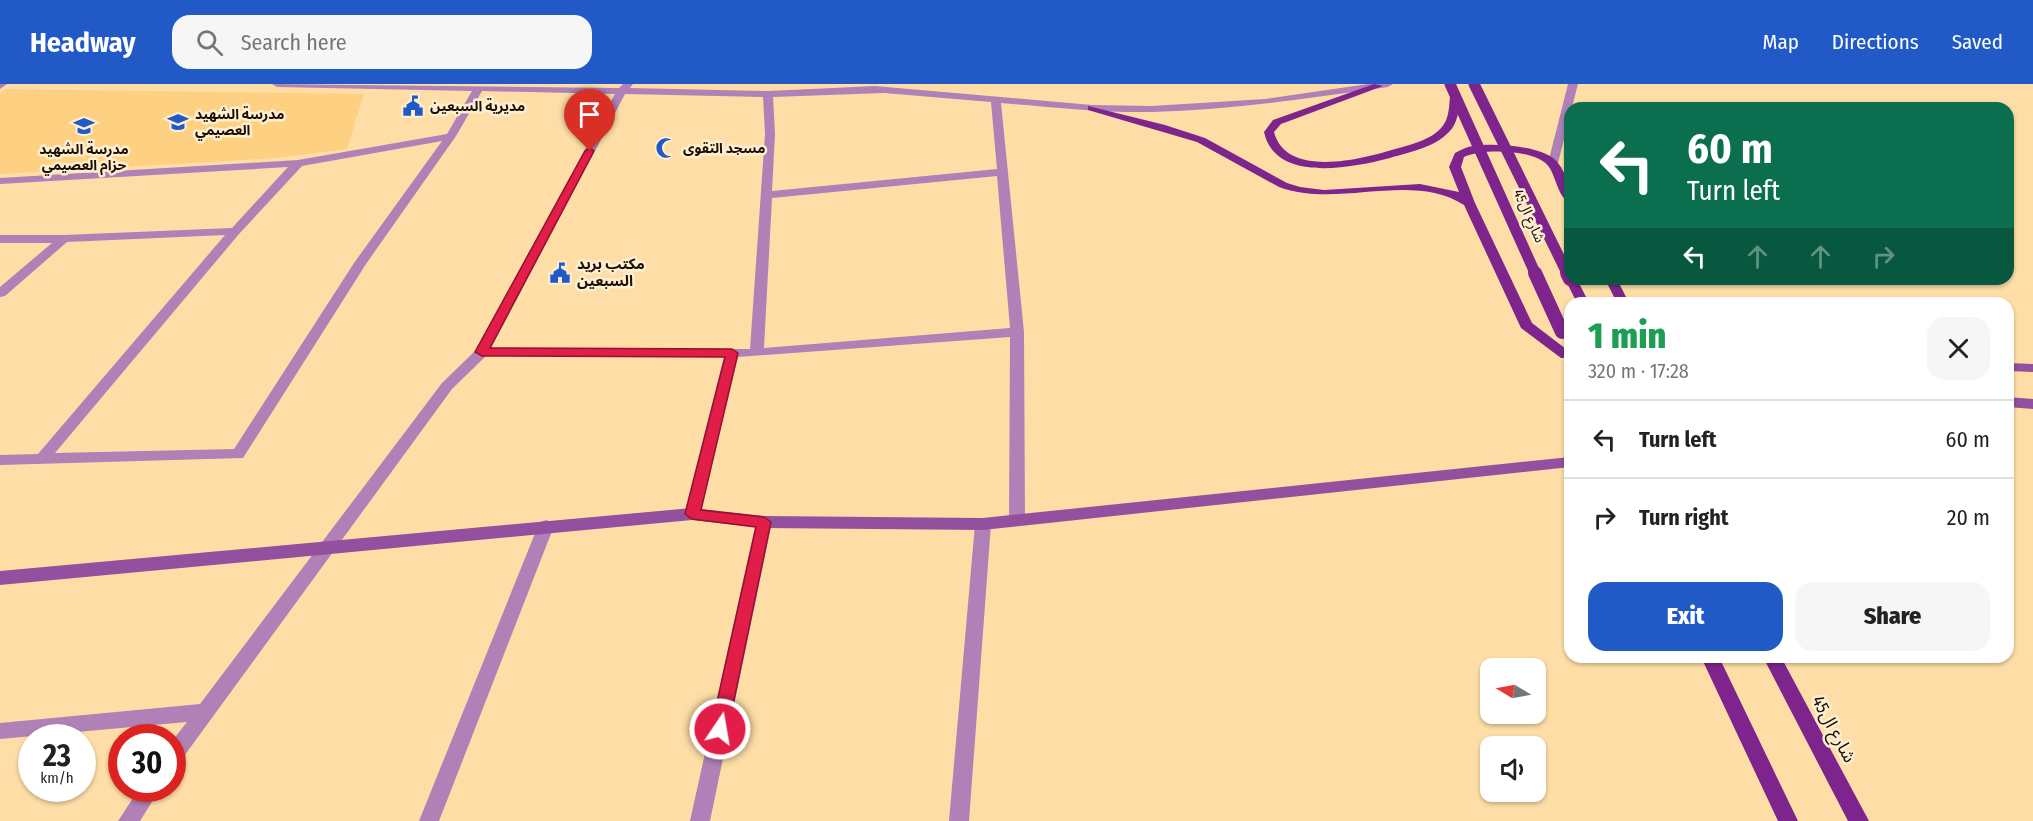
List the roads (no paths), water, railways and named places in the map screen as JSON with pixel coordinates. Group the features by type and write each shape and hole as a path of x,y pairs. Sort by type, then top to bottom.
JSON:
{"main road":[{"name":"شارع ال45","path":"1450,84 1562,332 1564,341"},
{"name":"شارع ال45","path":"1473,84 1564,265"},
{"path":"1383,85 1277,122 1269,132 1272,145 1288,157 1326,166 1407,149 1437,137 1447,128 1455,96"},
{"path":"1092,108 1140,120 1201,140 1283,185 1295,189 1320,193 1385,187 1423,189 1460,196 1469,204"},
{"path":"1564,186 1553,163 1533,153 1501,148 1472,149 1459,155 1455,167 1469,204 1526,325 1564,356"},
{"path":"1713,663 1788,821"},
{"name":"شارع ال45","path":"1775,663 1859,821"}],"street":[{"path":"277,84 478,89 625,87 768,94 883,90"},
{"path":"832,84 996,101 1092,108 1200,108 1265,102 1383,85"},
{"path":"1568,102 1573,84"},
{"path":"186,737 447,386 482,352 625,87"},
{"path":"0,460 238,454 360,263 451,136 478,89"},
{"path":"757,353 770,134 768,94"},
{"path":"996,101 1017,332 1017,519"},
{"path":"1553,163 1564,120"},
{"path":"0,181 298,163 451,136"},
{"path":"42,459 235,231 298,163"},
{"path":"767,195 1004,172"},
{"path":"0,239 64,239 235,231"},
{"path":"0,293 64,239"},
{"path":"482,352 757,353 1017,332"},
{"path":"692,514 732,353"},
{"path":"2014,367 2033,368"},
{"path":"2014,402 2033,404"},
{"path":"0,578 692,514 764,522 983,524 1564,463"},
{"path":"700,821 764,522"},
{"path":"959,821 983,524"},
{"path":"429,821 546,526"},
{"path":"0,730 204,712"},
{"path":"128,821 141,802"}],"place":[{"name":"مديرية السبعين","path":"413,106"},
{"name":"مدرسة الشهيد العصيمي","path":"178,122"},
{"name":"مدرسة الشهيد حزام العصيمي","path":"84,126"},
{"name":"مسجد التقوى","path":"666,148"},
{"name":"مكتب بريد السبعين","path":"560,273"}]}
